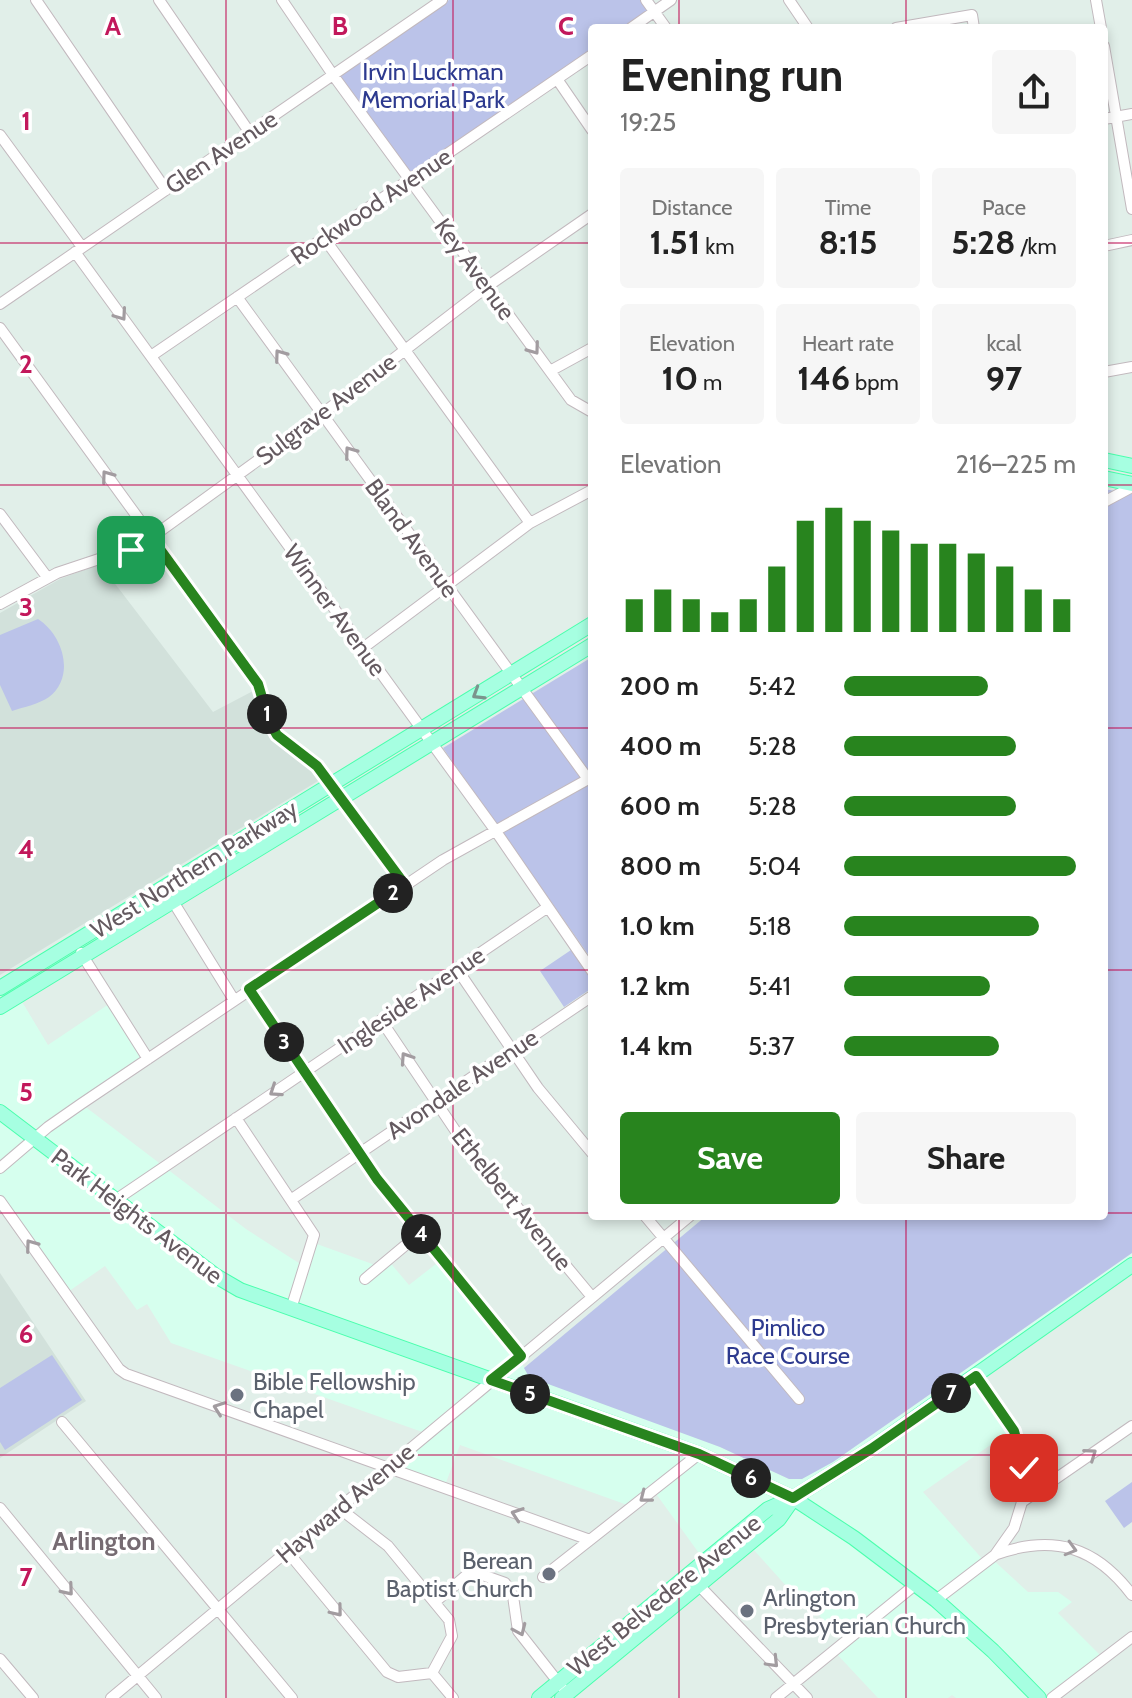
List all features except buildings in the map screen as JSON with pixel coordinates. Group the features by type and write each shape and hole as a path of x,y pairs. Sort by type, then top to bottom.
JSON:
{"main road":[{"path":"1108,461 1132,466"},
{"path":"1108,479 1132,486"},
{"name":"West Northern Parkway","path":"0,988 588,626"},
{"name":"West Northern Parkway","path":"0,1007 588,647"},
{"name":"Park Heights Avenue","path":"0,1112 114,1201 216,1276 240,1290 699,1454 793,1498 854,1538 936,1600 984,1642 1035,1697"},
{"name":"West Belvedere Avenue","path":"539,1698 562,1691 694,1580 768,1509 793,1498 871,1449 1132,1265"}],"street":[{"path":"36,0 166,190"},
{"path":"159,0 250,133"},
{"name":"Key Avenue","path":"282,0 333,75 550,371 574,403 588,410"},
{"name":"Glen Avenue","path":"0,304 442,0"},
{"path":"646,0 663,24"},
{"path":"636,24 671,0"},
{"path":"789,0 805,24"},
{"path":"1096,0 1100,24"},
{"path":"919,24 972,15 973,24"},
{"name":"Rockwood Avenue","path":"151,356 588,58"},
{"path":"1108,70 1132,209"},
{"path":"557,79 588,124"},
{"path":"1108,118 1132,114"},
{"name":"Winner Avenue","path":"0,135 151,356 495,830 588,965"},
{"name":"Sulgrave Avenue","path":"0,604 47,577 131,550 151,537 322,414 488,286 588,217"},
{"path":"324,238 530,523"},
{"path":"1108,245 1132,240"},
{"name":"Bland Avenue","path":"237,297 521,689 588,775"},
{"path":"0,328 258,684 269,721 277,735 310,759 332,784 405,885"},
{"path":"550,371 588,350"},
{"path":"1108,371 1132,367"},
{"path":"1108,500 1132,486"},
{"path":"363,648 530,523 588,492"},
{"path":"0,514 47,577"},
{"path":"0,1168 48,1127 405,885 452,854 588,779"},
{"path":"164,887 234,1000"},
{"name":"Ingleside Avenue","path":"114,1201 548,907"},
{"path":"74,942 148,1059"},
{"path":"457,969 538,1088 588,1148"},
{"path":"249,989 360,1153 420,1233 521,1356"},
{"name":"Avondale Avenue","path":"292,1199 588,999"},
{"name":"Ethelbert Avenue","path":"381,1020 463,1142 592,1297"},
{"path":"236,1118 292,1199 315,1239 291,1309"},
{"path":"0,1201 122,1372 590,1540"},
{"path":"648,1220 799,1399"},
{"name":"Hayward Avenue","path":"111,1698 685,1220"},
{"path":"365,1279 420,1233"},
{"path":"976,1376 1018,1441 1024,1468 1022,1502 1014,1528 995,1555"},
{"path":"62,1422 292,1698"},
{"path":"1022,1502 1132,1426"},
{"path":"543,1577 699,1454"},
{"path":"0,1508 156,1698"},
{"path":"339,1508 388,1546 449,1620 453,1630 432,1673"},
{"path":"936,1600 995,1555 1040,1544 1069,1548 1098,1561 1132,1595"},
{"path":"287,1551 391,1675 432,1673"},
{"path":"435,1602 469,1573 505,1583 513,1596 518,1631 562,1691"},
{"path":"694,1580 807,1698"},
{"path":"776,1698 916,1584"},
{"path":"1052,1698 1132,1637"},
{"path":"0,1659 33,1698"},
{"path":"432,1673 453,1698"}],"shaded area":[{"path":"100,564 213,712 253,691 267,733 283,749 308,766 318,781 0,975 0,613 60,579"},
{"path":"15,990 48,1045 112,1002 147,1061 83,1105 246,1229 305,1267 314,1243 378,1266 387,1259 409,1285 441,1260 520,1356 524,1368 720,1447 789,1479 833,1462 1132,1253 1132,1265 975,1376 1012,1430 923,1492 985,1562 991,1558 1028,1592 1058,1592 1072,1602 1058,1613 1104,1659 1051,1698 956,1698 952,1695 948,1698 878,1698 834,1651 844,1642 801,1596 797,1598 744,1539 709,1567 654,1491 633,1507 460,1445 444,1488 390,1468 428,1434 171,1343 147,1304 137,1310 105,1266 65,1294 0,1202 0,999"},
{"path":"0,1273 86,1401 0,1458"}],"green space":[{"name":"Irvin Luckman Memorial Park","path":"449,0 642,0 649,11 630,24 588,24 588,53 411,175 339,76"},
{"name":"Pimlico Race Course","path":"1108,490 1132,494 1132,1253 833,1462 802,1479 789,1479 720,1447 529,1377 524,1368 701,1220 1108,1220"},
{"path":"38,619 60,645 64,667 62,678 49,697 12,711 0,685 0,635"},
{"path":"588,659 588,954 443,748"},
{"path":"571,950 588,974 588,991 564,1007 540,971"},
{"path":"52,1355 82,1400 5,1450 0,1442 0,1388"},
{"path":"1132,1482 1132,1522 1124,1528 1105,1501"}],"place":[{"name":"Bible Fellowship Chapel","path":"237,1395"},
{"name":"Berean Baptist Church","path":"549,1574"},
{"name":"Arlington Presbyterian Church","path":"747,1611"}],"district":[{"name":"Arlington","path":"104,1541"}],"route":[{"path":"131,550 151,537 258,684 269,721 277,735 317,766 405,885 249,989 377,1179 521,1356 491,1380 699,1454 793,1498 871,1449 976,1376 1014,1431 1024,1468"}]}
